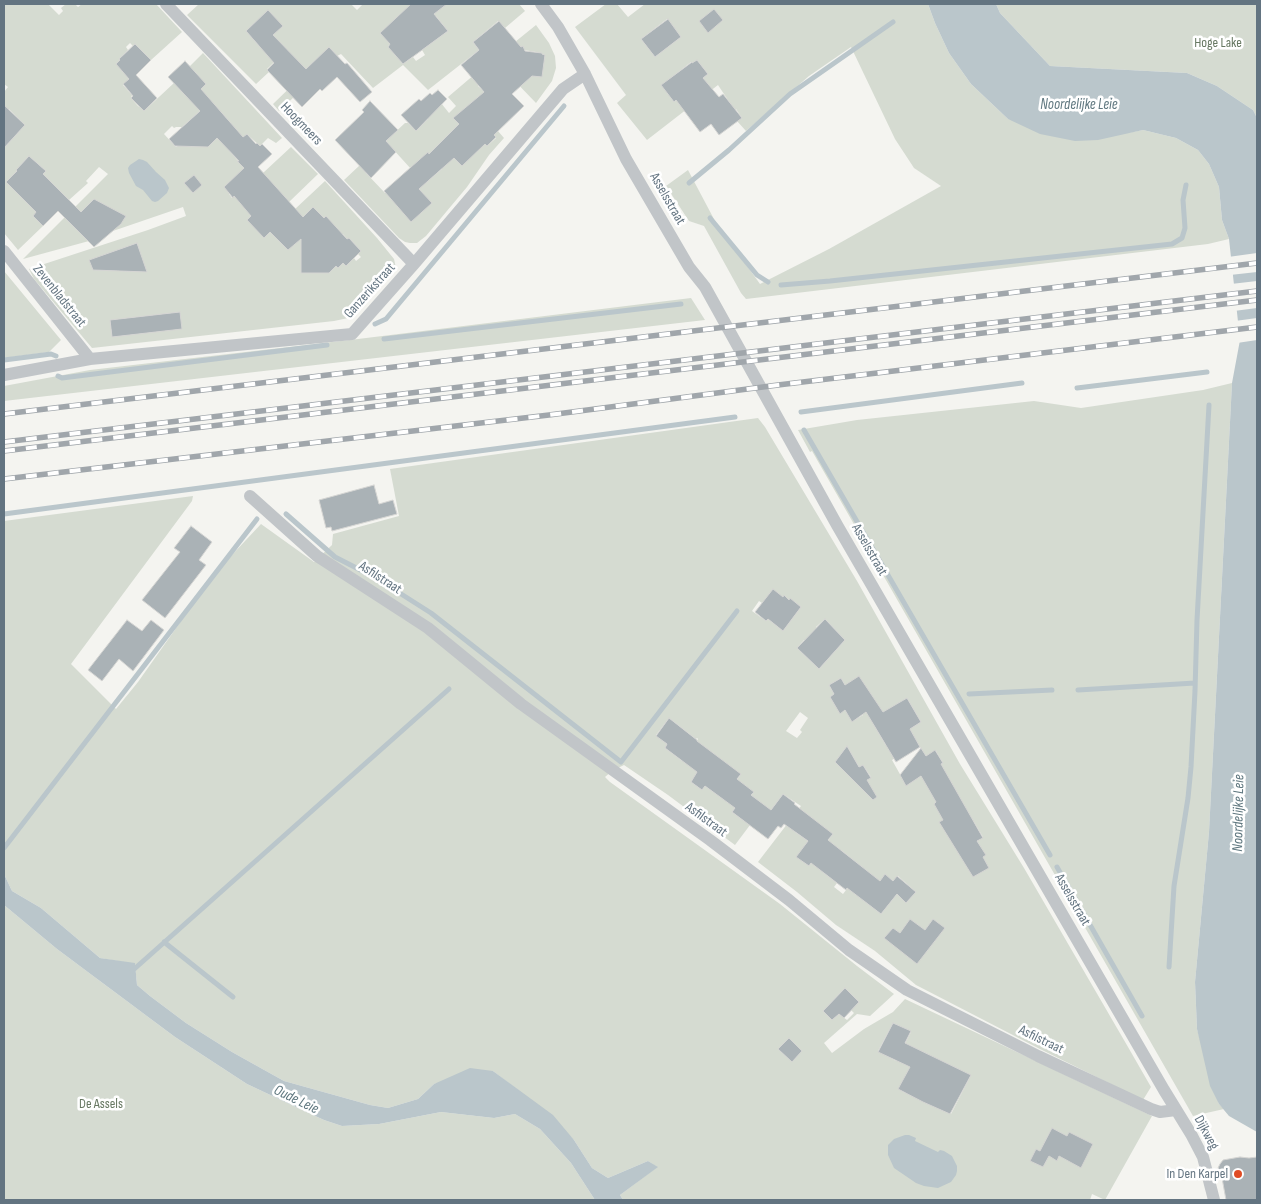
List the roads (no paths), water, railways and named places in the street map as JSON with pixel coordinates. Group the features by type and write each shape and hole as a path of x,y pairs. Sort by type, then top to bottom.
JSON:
{"street":[{"name":"Hoogmeers","path":"166,4 414,264"},
{"name":"Asselsstraat","path":"541,4 558,26 585,74 626,159 689,267 704,287 837,525 1176,1110"},
{"name":"Ganzerikstraat","path":"4,375 90,359 352,334 563,89 585,74"},
{"name":"Zevenbladstraat","path":"4,251 90,359"},
{"name":"Asfilstraat","path":"250,496 317,556 428,628 521,704 710,840 789,900 849,950 907,990 1038,1056 1144,1106 1160,1112 1176,1110"},
{"name":"Dijkweg","path":"1176,1110 1192,1134 1203,1157 1214,1200"}],"water":[{"name":"Noordelijke Leie","path":"928,4 996,4 1000,13 1050,66 1187,73 1217,86 1253,110 1257,118 1257,1132 1229,1116 1219,1104 1210,1086 1197,1029 1195,982 1209,832 1232,383 1240,340 1229,239 1222,220 1219,187 1209,164 1198,150 1176,138 1143,130 1098,140 1075,141 1040,134 1008,119 971,84 949,53"},
{"path":"139,159 147,162 165,180 169,188 167,193 158,201 152,201 143,190 136,186 129,173 128,168 130,165"},
{"name":"Oude Leie","path":"4,874 12,891 41,908 100,958 135,963 137,985 186,1023 232,1052 284,1081 370,1105 388,1108 418,1099 434,1084 470,1068 493,1071 553,1115 574,1140 592,1168 608,1178 648,1161 658,1167 620,1195 623,1200 595,1200 571,1163 540,1129 515,1114 494,1118 441,1112 379,1124 342,1126 324,1120 247,1084 175,1037 57,949 4,905"},
{"path":"905,1135 916,1138 915,1141 938,1152 940,1150 944,1151 952,1156 957,1166 957,1171 951,1182 938,1188 924,1186 916,1183 894,1168 888,1155 888,1145 894,1139"}],"waterway":[{"path":"689,183 729,150 790,94 893,22"},
{"path":"375,324 386,319 564,106"},
{"path":"781,285 1172,244 1182,238 1185,228 1183,200 1186,185"},
{"path":"710,218 757,275 768,282"},
{"path":"384,339 681,304"},
{"path":"58,376 62,378 327,345"},
{"path":"4,360 51,354 56,356"},
{"path":"1077,388 1207,372"},
{"path":"801,412 1022,383"},
{"path":"1169,967 1174,886 1191,767 1209,405"},
{"path":"4,514 735,417"},
{"path":"804,430 1050,855"},
{"path":"286,514 335,557 376,578 431,613 621,762 737,611"},
{"path":"4,848 257,519"},
{"path":"1078,690 1195,683"},
{"path":"132,971 449,689"},
{"path":"969,694 1052,690"},
{"path":"1057,867 1142,1016"},
{"path":"164,942 233,997"}],"railway":[{"path":"4,414 1257,263"},
{"path":"4,442 1257,291"},
{"path":"4,451 1257,300"},
{"path":"4,479 549,415 778,385 1257,327"}],"place":[{"name":"In Den Karpel","path":"1238,1174"}],"park label":[{"name":"Hoge Lake","path":"1218,43"},
{"name":"De Assels","path":"101,1104"}]}
